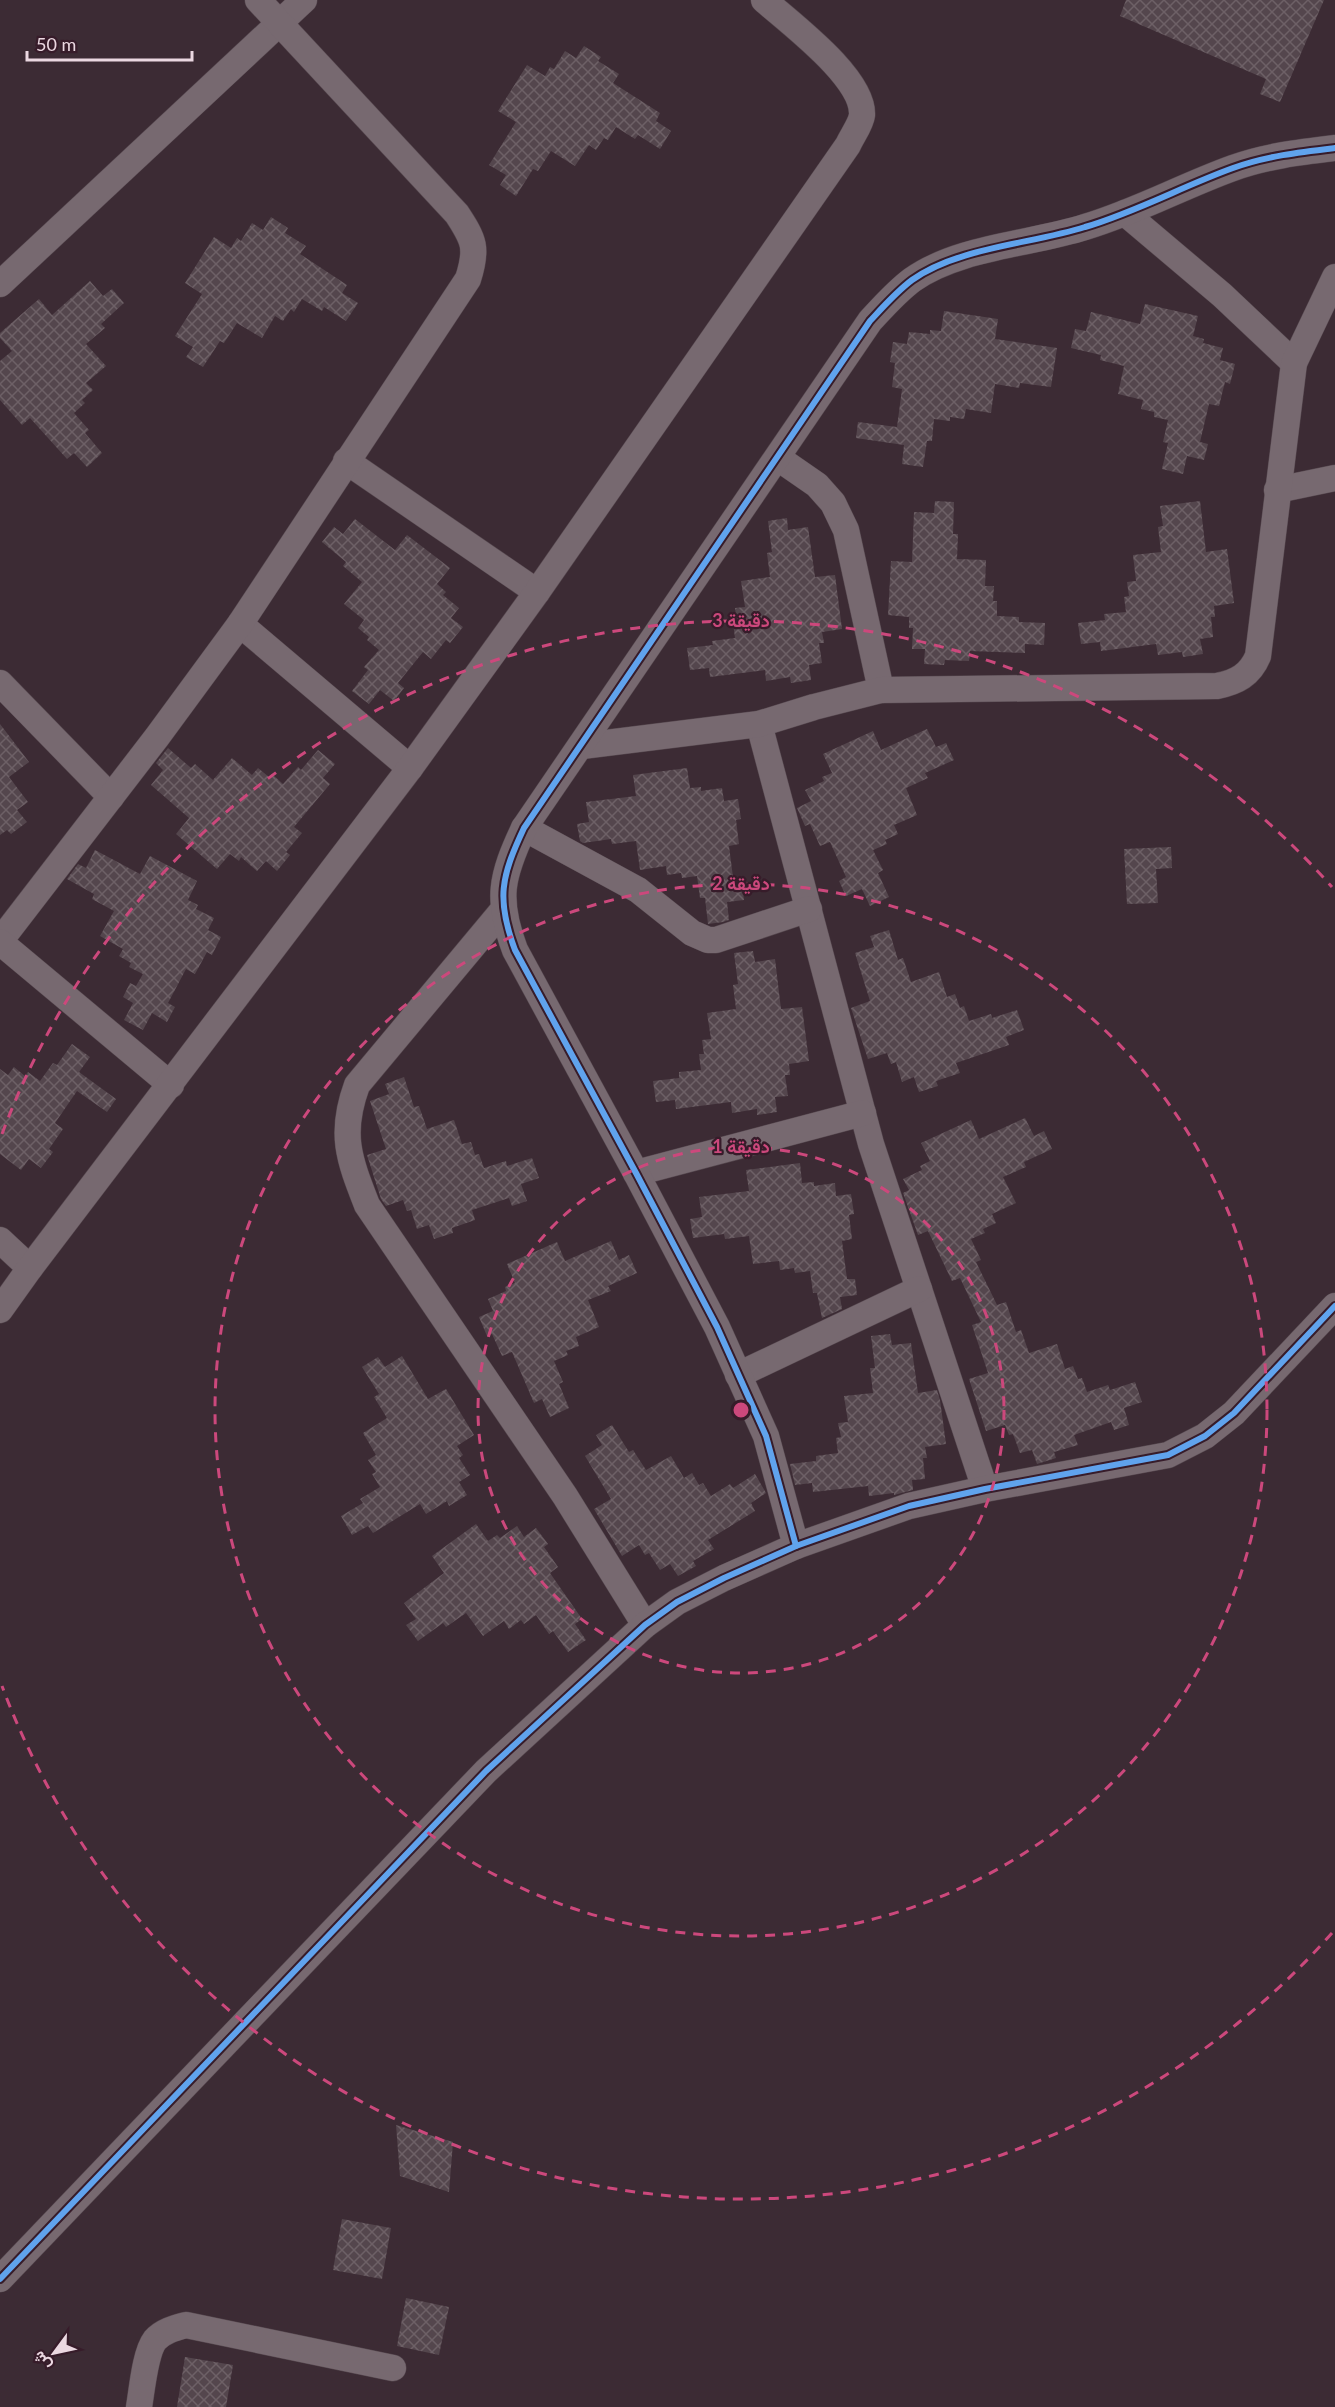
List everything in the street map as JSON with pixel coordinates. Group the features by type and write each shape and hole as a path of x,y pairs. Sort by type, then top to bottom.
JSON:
{"street":[{"path":"171,1085 0,941 240,624 468,279 475,258 472,238 457,214 258,0"},
{"path":"0,284 162,130 304,0"},
{"path":"0,1311 30,1268 410,768 537,592 848,145 862,117 860,98 837,65 764,0"},
{"path":"796,1546 766,1436 717,1327 515,950 503,910 503,882 513,852 524,828 870,321 893,296 914,279 948,262 999,247 1084,228 1235,168 1281,155 1335,148"},
{"path":"1125,213 1222,295 1294,363"},
{"path":"582,746 759,724 814,706 881,690 1217,686 1241,678 1250,671 1258,656 1294,363 1335,277"},
{"path":"778,458 817,485 833,503 846,530 881,690"},
{"path":"346,461 537,592"},
{"path":"1277,490 1335,478"},
{"path":"240,624 410,768"},
{"path":"0,683 111,797"},
{"path":"759,724 871,1144 985,1489"},
{"path":"524,828 638,890 692,933 708,940 716,940 809,909"},
{"path":"503,910 357,1085 349,1107 346,1131 351,1163 367,1205 565,1496 645,1625"},
{"path":"636,1173 863,1113"},
{"path":"0,1240 30,1268"},
{"path":"738,1375 919,1289"},
{"path":"0,2279 486,1771 645,1625 677,1602 724,1578 796,1546 909,1506 985,1489 1168,1455 1205,1436 1234,1413 1335,1306"},
{"path":"139,2407 150,2351 156,2340 169,2330 186,2325 393,2368"}],"building":[{"path":"1126,0 1324,0 1280,102 1260,94 1266,79 1120,16"},
{"path":"584,46 601,57 598,61 619,74 613,83 660,113 656,121 671,131 660,149 638,135 635,139 616,127 608,140 604,138 596,150 589,145 575,166 551,151 538,171 533,169 516,196 500,185 506,175 489,165 516,122 498,111 527,65 545,76 550,67 554,69 565,51 576,58"},
{"path":"271,217 288,228 285,233 306,246 300,254 347,285 342,293 358,303 346,321 324,307 322,311 302,299 294,312 291,309 283,321 275,316 262,338 237,323 224,343 220,341 203,367 186,357 193,347 175,336 202,294 185,283 214,237 231,248 237,238 241,241 252,223 263,230"},
{"path":"90,281 103,296 112,289 124,303 101,324 105,328 86,344 106,366 86,383 93,390 82,400 85,403 74,413 89,430 85,433 102,453 87,467 74,453 67,459 30,418 22,425 0,400 0,361 12,351 0,338 0,333 39,299 52,315"},
{"path":"1145,304 1198,316 1193,336 1204,339 1203,343 1223,348 1220,360 1235,364 1230,384 1225,382 1219,406 1209,404 1200,442 1208,444 1204,460 1187,456 1183,474 1162,469 1168,443 1163,442 1168,420 1154,417 1154,412 1141,409 1143,400 1118,394 1124,366 1100,360 1101,355 1071,348 1075,329 1086,331 1091,312 1140,324"},
{"path":"944,311 998,319 995,339 1057,348 1051,387 1020,383 1019,388 995,384 991,413 966,409 964,419 950,417 950,421 934,419 932,441 927,441 923,467 902,464 904,445 856,438 858,422 897,427 902,389 892,387 895,363 890,362 893,342 907,344 909,332 930,334 930,330 941,331"},
{"path":"935,501 954,502 953,534 958,534 957,559 986,560 985,586 994,586 993,601 997,601 997,616 1019,617 1019,622 1045,623 1044,645 1025,644 1025,653 970,651 969,661 945,660 944,665 924,664 925,649 912,649 913,628 909,628 909,617 888,615 891,561 912,562 914,512 934,513"},
{"path":"1200,501 1206,552 1227,549 1234,603 1214,606 1215,617 1211,617 1213,637 1200,639 1203,654 1183,657 1182,652 1158,655 1156,644 1101,651 1100,642 1081,644 1078,623 1105,620 1104,614 1126,612 1124,597 1129,596 1127,582 1136,581 1133,555 1161,552 1158,527 1163,526 1160,506"},
{"path":"787,518 788,530 808,527 815,577 835,575 842,629 822,632 824,643 819,643 822,663 809,665 811,680 791,683 790,677 766,681 765,670 710,677 709,668 690,670 687,648 713,645 712,641 735,638 733,623 737,622 735,608 745,607 741,581 770,577 767,553 772,552 768,521"},
{"path":"355,519 395,550 407,535 450,568 437,584 446,592 443,595 459,608 451,618 463,627 450,643 446,640 431,659 423,652 398,683 404,688 394,701 380,690 369,704 352,691 368,670 364,667 379,650 358,628 364,620 344,604 362,582 343,566 346,562 322,542 334,527 343,534"},
{"path":"0,724 29,762 9,777 28,802 17,810 27,822 11,834 7,830 0,835"},
{"path":"927,729 936,747 946,743 954,760 925,773 928,778 906,788 917,815 894,825 898,834 885,840 887,844 873,850 883,870 878,873 889,897 870,906 862,889 846,896 839,881 846,877 830,842 820,846 810,824 805,826 797,808 811,801 805,790 824,781 822,777 832,773 823,754 873,731 881,750"},
{"path":"168,748 191,768 195,764 213,780 232,758 252,775 258,768 269,777 272,774 283,784 298,767 301,770 318,750 335,764 323,778 330,784 294,827 302,833 286,852 290,855 277,871 266,861 257,871 241,857 239,861 230,854 217,869 176,834 189,818 151,785 163,770 156,763"},
{"path":"687,768 690,788 701,787 701,791 722,788 724,801 738,799 741,819 736,820 739,844 729,846 734,885 742,884 744,900 727,902 729,920 723,922 708,924 705,898 700,898 697,876 682,878 681,873 667,875 666,866 640,870 636,841 612,844 611,839 583,843 580,841 577,824 589,822 586,802 636,796 633,775"},
{"path":"1171,847 1172,868 1156,869 1158,903 1127,904 1124,849"},
{"path":"95,850 140,874 150,856 197,881 188,900 198,905 196,909 214,918 208,930 221,937 212,955 207,952 195,974 186,969 168,1003 175,1007 167,1022 152,1013 143,1030 124,1020 133,1003 123,997 130,983 136,986 143,974 129,967 131,963 119,956 123,949 100,936 114,911 92,899 94,894 67,879 78,864 86,868"},
{"path":"889,930 898,960 903,958 911,982 939,972 947,997 955,994 960,1008 964,1006 969,1021 991,1014 992,1018 1017,1010 1024,1030 1006,1037 1009,1045 956,1063 960,1073 936,1081 938,1086 919,1092 914,1077 902,1082 896,1062 891,1064 887,1053 868,1059 851,1008 870,1001 855,953 874,947 870,936"},
{"path":"753,951 755,962 775,959 781,1009 802,1007 809,1061 789,1064 790,1075 785,1075 788,1096 775,1097 777,1112 757,1115 757,1109 732,1113 731,1102 676,1109 675,1100 656,1102 653,1081 679,1078 679,1072 701,1070 699,1054 704,1054 702,1040 711,1039 707,1013 736,1009 733,985 738,984 734,953"},
{"path":"72,1044 90,1057 79,1072 116,1099 107,1112 77,1091 55,1123 63,1129 49,1149 53,1152 41,1168 29,1159 21,1170 0,1154 0,1069 8,1075 14,1067 25,1076 28,1072 40,1081 53,1063 57,1065"},
{"path":"404,1077 414,1107 419,1106 427,1129 454,1120 462,1144 471,1142 475,1155 479,1154 484,1168 506,1161 507,1166 532,1158 539,1178 521,1184 527,1201 512,1206 509,1198 472,1210 475,1220 452,1228 453,1233 434,1239 429,1225 417,1229 411,1210 407,1211 403,1200 386,1206 381,1199 367,1155 386,1149 370,1101 389,1094 385,1084"},
{"path":"1025,1118 1034,1136 1044,1131 1052,1149 1024,1162 1026,1167 1003,1177 1016,1203 992,1214 996,1223 983,1229 985,1233 971,1239 981,1260 976,1262 997,1305 1006,1302 1016,1332 1021,1330 1029,1353 1057,1344 1065,1369 1073,1366 1078,1379 1082,1378 1087,1392 1108,1385 1110,1390 1135,1382 1142,1402 1124,1408 1129,1425 1114,1430 1111,1422 1074,1435 1078,1445 1054,1452 1056,1458 1037,1464 1032,1450 1020,1453 1013,1434 1009,1435 1005,1425 986,1431 969,1379 988,1373 972,1325 981,1322 960,1278 952,1281 928,1231 918,1235 903,1193 909,1190 903,1179 922,1170 920,1166 930,1161 921,1143 971,1120 979,1139"},
{"path":"800,1163 802,1183 814,1182 814,1186 835,1183 836,1196 851,1194 854,1214 849,1215 852,1239 842,1241 847,1279 855,1279 857,1295 840,1297 842,1309 822,1318 817,1293 813,1293 810,1271 795,1273 794,1268 780,1270 779,1261 753,1264 749,1236 725,1239 724,1234 693,1238 690,1219 702,1217 699,1197 749,1191 746,1170"},
{"path":"611,1241 619,1260 629,1255 637,1273 608,1286 611,1291 588,1300 599,1327 576,1337 579,1346 566,1351 568,1355 554,1361 563,1382 559,1384 569,1408 550,1417 542,1399 534,1403 512,1352 502,1356 492,1334 487,1336 479,1317 493,1311 488,1299 506,1291 505,1287 515,1283 507,1264 557,1242 565,1261"},
{"path":"890,1334 892,1345 911,1343 918,1393 937,1390 940,1400 946,1444 925,1447 927,1458 923,1458 925,1479 912,1480 913,1490 894,1495 894,1493 869,1496 868,1486 813,1492 812,1483 795,1485 790,1464 816,1461 816,1456 838,1453 836,1438 841,1437 838,1423 848,1422 844,1396 873,1393 870,1368 875,1368 871,1336"},
{"path":"402,1356 428,1399 446,1389 474,1435 457,1446 463,1455 459,1458 470,1475 459,1482 467,1495 449,1506 447,1501 426,1514 420,1504 373,1533 368,1526 352,1535 341,1516 363,1503 360,1499 380,1487 372,1474 376,1472 368,1460 376,1455 363,1433 387,1418 374,1397 379,1394 362,1367 378,1357 385,1367"},
{"path":"612,1425 629,1452 633,1450 646,1470 671,1456 684,1478 692,1473 699,1485 703,1483 711,1496 730,1484 733,1488 755,1474 766,1493 751,1503 755,1511 708,1540 714,1549 693,1561 696,1566 678,1576 670,1564 660,1570 649,1553 645,1555 639,1545 622,1556 594,1509 611,1499 585,1456 602,1445 596,1435"},
{"path":"476,1524 488,1541 497,1535 500,1538 517,1526 524,1537 536,1528 548,1544 544,1547 558,1567 550,1573 582,1619 575,1624 586,1640 568,1652 553,1631 549,1634 536,1615 524,1624 521,1620 509,1629 504,1621 483,1636 466,1613 446,1627 443,1623 418,1641 406,1625 416,1619 404,1603 444,1573 432,1556"},
{"path":"396,2125 453,2142 449,2192 400,2176"},
{"path":"342,2219 391,2228 382,2279 333,2270"},
{"path":"406,2298 449,2307 439,2355 397,2346"},
{"path":"185,2357 233,2365 226,2407 177,2407"}],"cycle path":[{"path":"796,1546 766,1436 717,1327 515,950 503,902 510,861 524,828 870,321 906,285 930,269 951,260 1104,221 1245,164 1284,155 1335,148"},
{"path":"0,2279 486,1771 645,1625 677,1602 724,1578 796,1546 909,1506 985,1489 1168,1455 1205,1436 1234,1413 1335,1306"}]}
